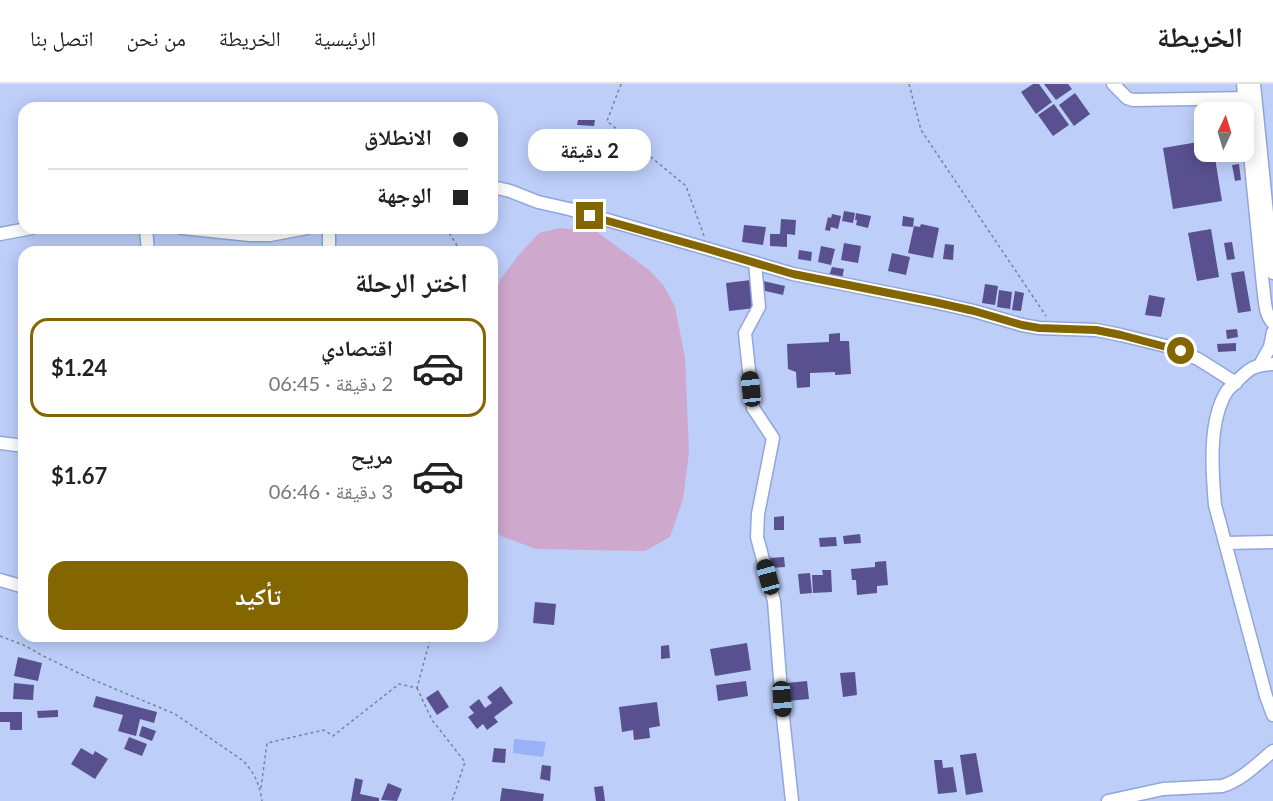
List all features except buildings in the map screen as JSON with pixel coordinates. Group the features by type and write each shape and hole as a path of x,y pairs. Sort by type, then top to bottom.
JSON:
{"street":[{"path":"1113,84 1127,98 1133,100 1250,98"},
{"path":"1243,84 1250,98 1273,273"},
{"path":"1254,84 1250,98 1263,286 1267,314 1273,322"},
{"path":"498,188 538,202 793,274 974,311 1022,325 1096,330 1166,346 1198,358 1236,383"},
{"path":"0,234 18,231"},
{"path":"240,234 275,234"},
{"path":"754,263 759,307 745,333 753,408 773,438 758,514 757,537 774,601 792,801"},
{"path":"1260,364 1270,347 1273,332"},
{"path":"1273,364 1260,364 1249,369 1228,390 1216,422 1212,450 1215,505 1273,715"},
{"path":"0,443 18,445"},
{"path":"1226,543 1273,542"},
{"path":"0,580 18,585"},
{"path":"1108,801 1163,789 1212,787 1232,783 1273,751"}],"path":[{"path":"621,84 607,120 686,186 708,249"},
{"path":"909,84 921,130 1055,329"},
{"path":"0,636 26,646 89,678 175,714 242,760 249,767 261,789"},
{"path":"429,642 417,688 432,720 465,762 452,801"},
{"path":"262,801 261,789 267,743 324,730 333,736 399,684 417,688"}],"shaded area":[{"path":"559,228 597,232 649,270 664,286 675,307 685,358 689,452 683,499 670,537 645,551 536,549 498,534 498,285 517,257 539,233"}],"water":[{"path":"514,739 546,742 543,757 513,753"}],"route":[{"path":"590,216 793,274 934,302 1022,325 1039,328 1096,330 1181,351"}]}
